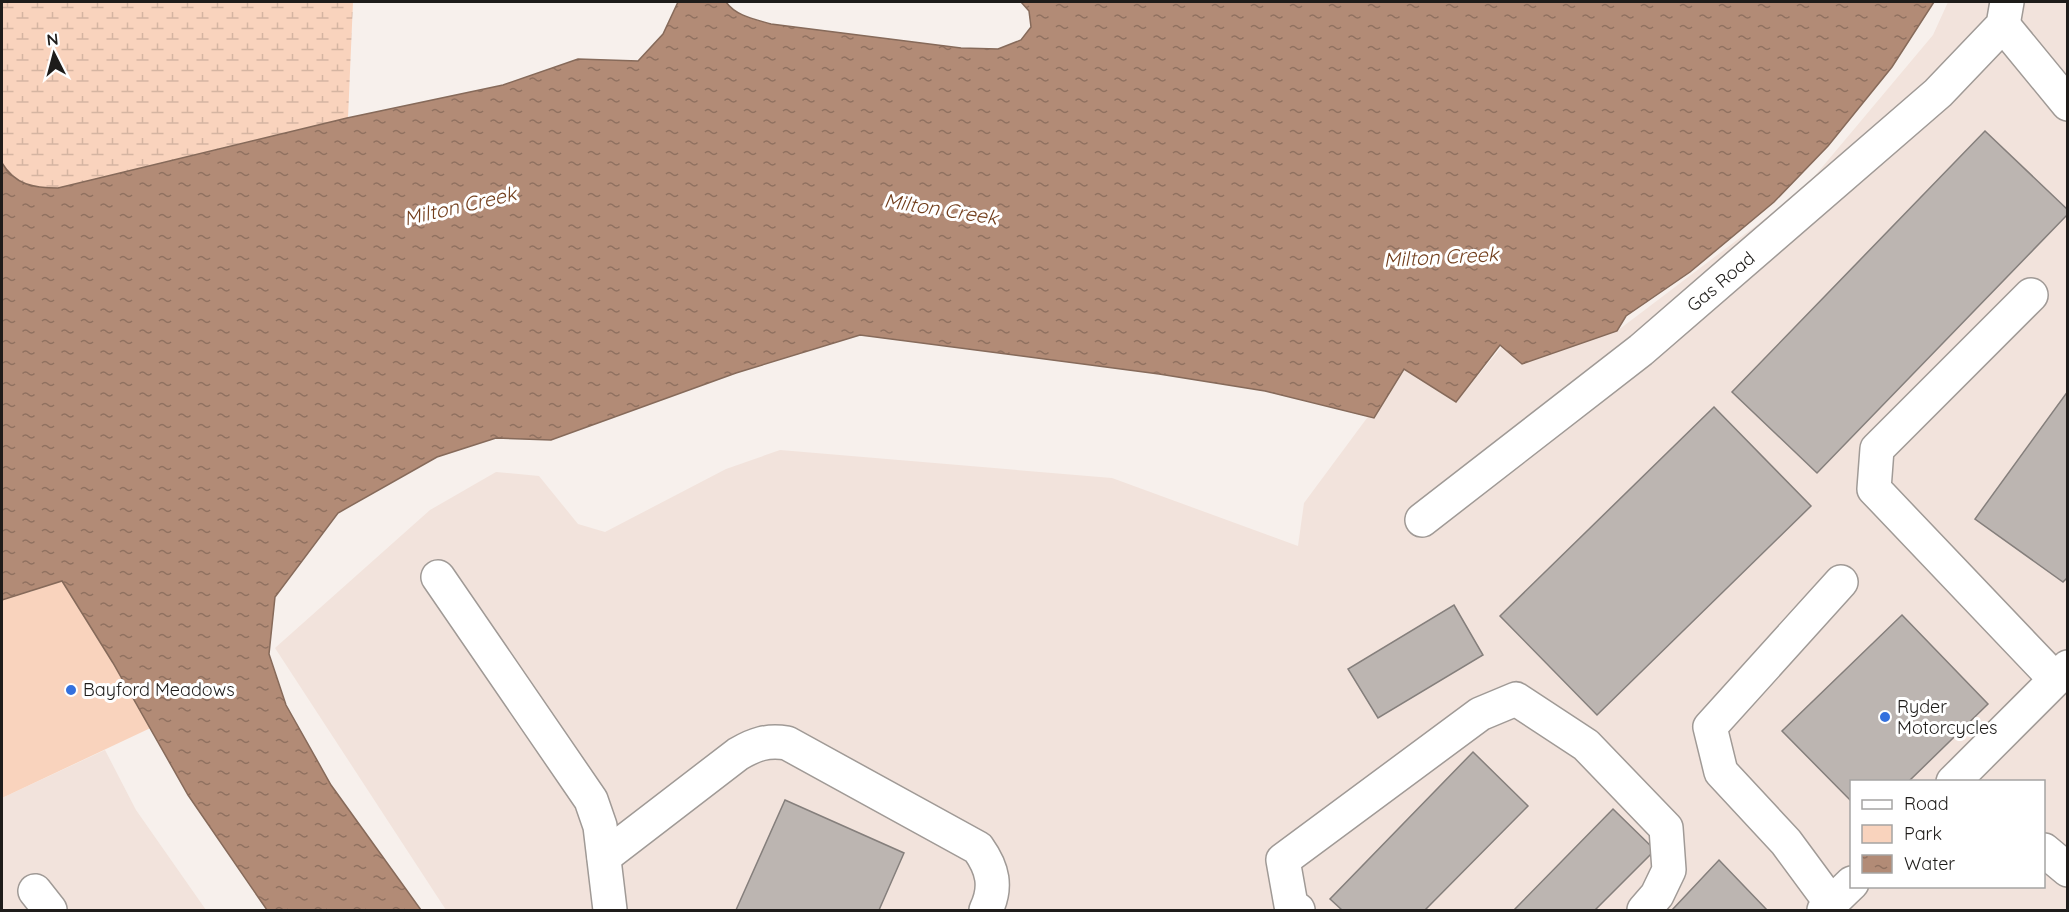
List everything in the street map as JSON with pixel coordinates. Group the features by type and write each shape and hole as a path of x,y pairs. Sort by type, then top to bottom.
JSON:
{"street":[{"name":"Gas Road","path":"1422,520 1641,350 1758,252 1938,93 2005,13 2067,104"},
{"path":"1957,780 2061,673 1874,489 1877,449 2031,295"},
{"path":"438,577 579,779 591,800 600,826 610,910"},
{"path":"1836,899 1721,772 1710,727 1841,582"},
{"path":"1298,910 1292,905 1283,860 1480,714 1516,699 1586,745 1666,828 1669,870 1657,895 1644,910"},
{"path":"604,857 738,754 755,744 773,741 787,743 978,848 987,860 993,881 992,897 986,910"},
{"path":"2045,852 2067,870"}],"shaded area":[{"path":"1948,2 2067,2 2067,910 446,910 275,648 430,510 496,472 539,476 578,524 605,532 726,469 780,450 1112,478 1298,546 1304,503 1404,368 1456,402 1504,344 1522,364 1617,331 1803,190 1933,35"},
{"path":"105,750 136,810 206,910 2,910 2,798"}],"green space":[{"path":"2,2 353,2 348,118 503,85 578,59 638,61 663,34 678,2 726,2 740,14 771,24 961,48 997,49 1021,40 1031,27 1029,11 1021,2 1690,2 2,296"},
{"name":"Bayford Meadows","path":"54,581 66,581 159,724 2,798 2,593 30,592"}],"water":[{"name":"Milton Creek","path":"678,2 726,2 740,14 771,24 961,48 998,49 1021,40 1031,27 1029,11 1021,2 1934,2 1892,67 1828,146 1774,202 1690,272 1626,316 1617,331 1522,364 1500,345 1456,402 1404,369 1374,418 1265,391 1159,374 860,335 736,373 551,440 496,438 437,457 338,513 275,597 269,654 286,705 331,785 421,910 267,910 188,795 113,663 62,581 2,600 2,163 19,181 33,186 58,188 347,118 503,85 578,59 638,61 663,34"}],"building":[{"path":"1985,131 2068,210 2068,214 1817,473 1732,392"},
{"path":"2068,391 2068,577 2063,582 1975,519"},
{"path":"1714,407 1811,506 1597,715 1500,616"},
{"path":"1454,605 1483,655 1378,718 1348,669"},
{"name":"Ryder Motorcycles","path":"1902,615 1988,704 1910,780 1850,780 1850,800 1782,731"},
{"path":"1473,752 1528,806 1425,910 1342,910 1330,899"},
{"path":"785,800 904,853 879,910 736,910"},
{"path":"1613,809 1655,850 1595,910 1514,910"},
{"path":"1719,860 1767,910 1672,910"}],"place":[{"name":"Bayford Meadows","path":"71,690"},
{"name":"Ryder Motorcycles","path":"1885,717"}]}
